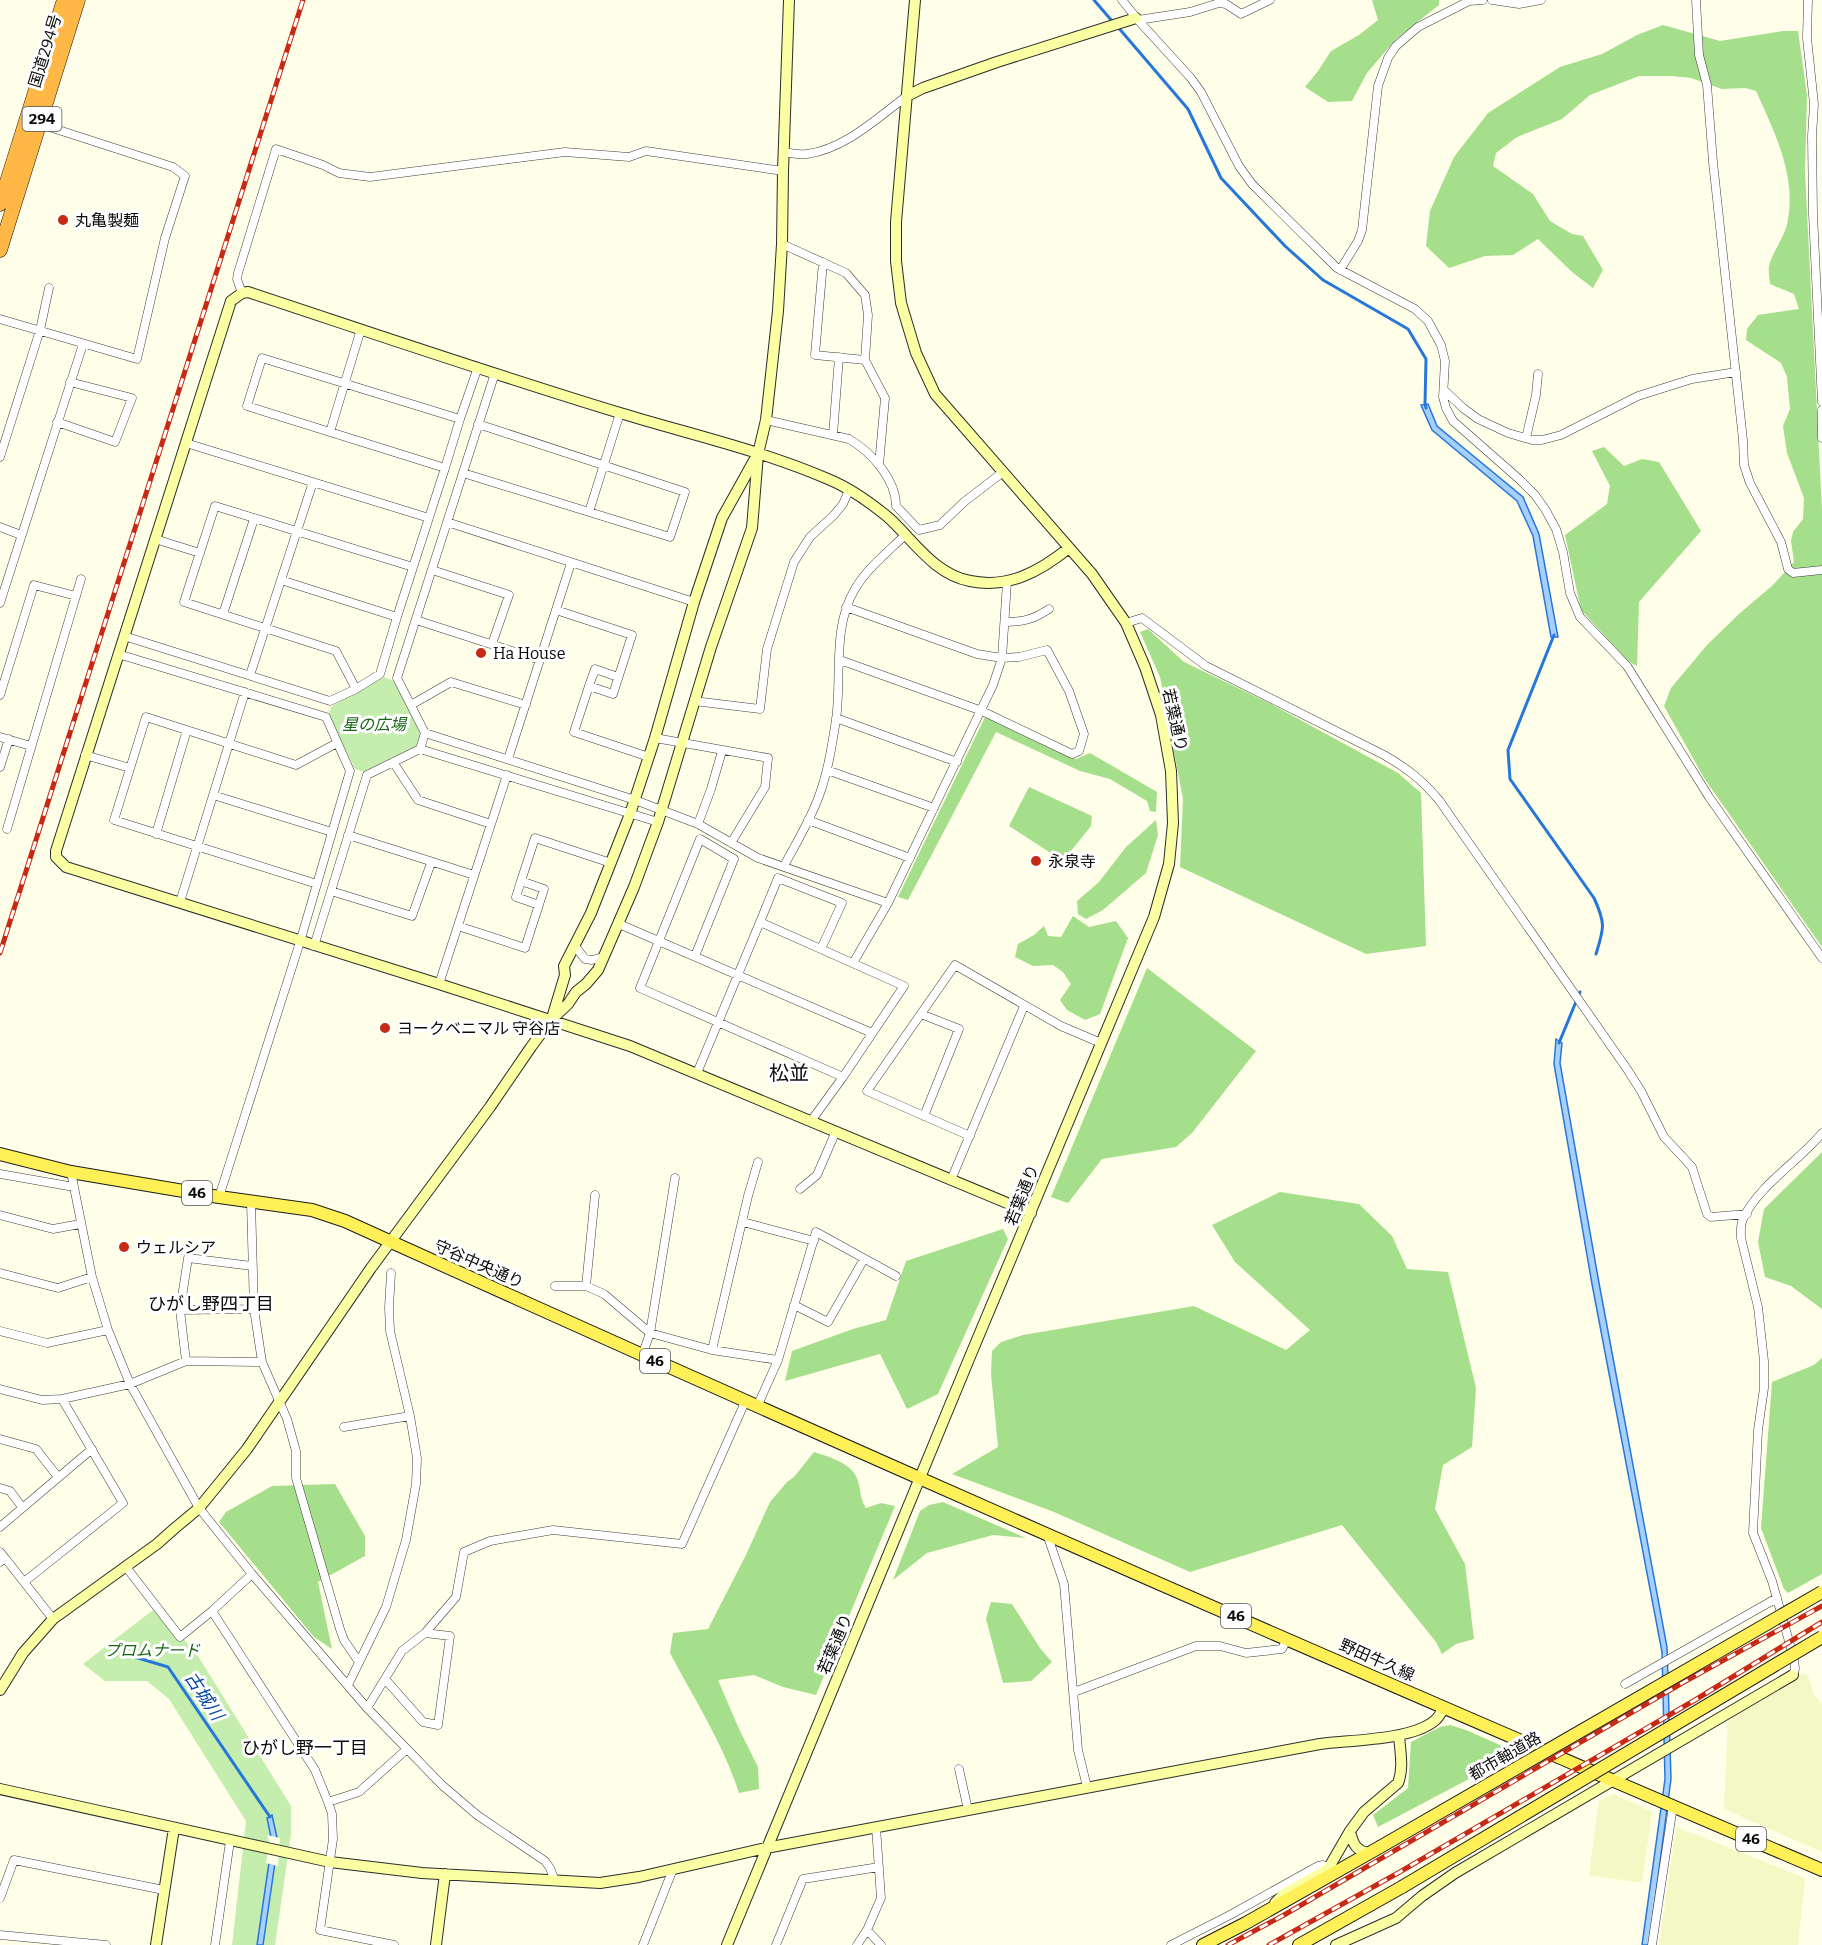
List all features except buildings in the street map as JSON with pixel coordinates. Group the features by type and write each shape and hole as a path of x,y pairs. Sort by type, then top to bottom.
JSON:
{"highway":[{"name":"国道294号","path":"0,250 64,0"},
{"name":"国道294号","path":"0,204 78,0"}],"main road":[{"name":"守谷中央通り","path":"0,1154 71,1172 312,1210 345,1221 920,1479"},
{"name":"野田牛久線","path":"920,1479 1822,1870"},
{"name":"都市軸道路","path":"1203,1945 1246,1923 1331,1871 1375,1850 1822,1592"},
{"path":"1299,1945 1402,1887 1822,1637"}],"street":[{"path":"0,1690 23,1653 53,1619 157,1544 199,1508 247,1449 390,1242 551,1020 598,970 619,924 658,822 694,701 752,528 758,454 766,420 778,311 789,0"},
{"name":"若葉通り","path":"729,1944 766,1848 1154,917 1169,864 1173,823 1171,771 1161,716 1145,667 1126,623 1108,594 935,394 916,353 901,303 896,261 896,222 903,121 915,0"},
{"path":"1122,0 1201,92 1239,166 1252,184 1341,270 1415,309 1428,321 1436,333 1446,362 1443,397 1453,421 1519,479 1545,509 1556,529 1563,552 1570,593 1580,617 1618,655 1631,672 1709,797 1822,958"},
{"path":"784,152 805,155 832,148 907,96 923,88 1109,26 1137,19 1190,12 1220,3 1226,4 1241,14 1270,0"},
{"path":"1341,270 1359,241 1362,230 1378,86 1388,58 1396,46 1418,27 1469,1 1484,0"},
{"path":"1492,0 1519,4 1540,0"},
{"path":"1696,0 1699,55 1707,85 1744,465 1750,483 1781,542 1788,569 1793,573 1822,570"},
{"path":"1808,0 1807,38 1818,104 1812,147 1822,402"},
{"path":"0,319 137,359 165,238 185,176 173,168 33,122"},
{"path":"242,293 237,279 238,273 276,149 339,173 370,177 565,152 629,157 646,151 783,171"},
{"path":"782,243 846,273 865,296 868,315 865,360 885,398 879,465"},
{"path":"823,262 815,355 865,360"},
{"path":"0,458 40,330 49,288"},
{"path":"1031,1213 630,1046 66,867 56,857 56,851 231,301 242,293 248,292 620,413 810,471 849,490 889,519 932,562 949,574 968,581 1007,582 1022,578 1047,566 1069,548"},
{"path":"330,432 361,329"},
{"path":"0,603 83,344"},
{"path":"833,435 839,357"},
{"path":"445,468 247,406 250,396 262,358 460,418"},
{"path":"124,636 330,700 356,689 380,674 478,367"},
{"path":"1444,390 1478,419 1508,433 1542,440 1562,435 1638,396 1692,379 1736,372"},
{"path":"420,749 425,733 397,678 495,373"},
{"path":"1526,438 1536,395 1538,374"},
{"path":"57,422 115,442 132,398 70,382"},
{"path":"1822,410 1822,438"},
{"path":"589,512 620,413"},
{"path":"766,420 855,442 879,465 893,489 896,506 919,530 940,525 964,502 1003,472"},
{"path":"463,473 670,537 685,492 478,424"},
{"path":"186,443 429,518"},
{"path":"551,1020 565,975 564,966 591,914 635,800 694,602 722,518 758,454"},
{"path":"250,675 313,482"},
{"path":"694,701 760,709 767,649 794,562 810,537 843,504 849,490"},
{"path":"356,689 336,651 184,602 215,506 413,567"},
{"path":"223,614 254,519"},
{"path":"447,522 694,602"},
{"path":"0,527 21,535"},
{"path":"784,866 819,796 827,770 836,718 842,625 846,608 866,573 905,535"},
{"path":"155,539 200,553"},
{"path":"508,759 571,563"},
{"path":"432,570 509,595 492,644"},
{"path":"7,829 81,579"},
{"path":"281,580 397,617"},
{"path":"853,963 888,903 993,685 1002,658 1007,582"},
{"path":"0,695 34,585 76,597"},
{"path":"840,660 982,711 1072,754 1079,751 1084,734 1070,691 1047,650 1019,657 1002,658 977,654 846,608"},
{"path":"1005,622 1023,622 1049,609"},
{"path":"556,610 632,635 613,694 589,686"},
{"path":"1126,623 1142,618 1206,666 1384,755 1422,780 1439,800 1641,1091 1664,1137 1692,1167 1707,1214 1711,1217 1747,1214"},
{"path":"416,620 540,660"},
{"path":"118,654 326,717 350,771 300,942 219,1197"},
{"path":"618,677 595,669 574,732 649,757"},
{"path":"411,705 452,682 526,705"},
{"path":"180,902 244,692"},
{"path":"316,884 114,820 146,717 296,765 337,743"},
{"path":"836,718 957,762"},
{"path":"156,834 187,730"},
{"path":"425,733 635,800 698,824 758,858 888,903"},
{"path":"0,737 31,746"},
{"path":"654,738 768,759 765,787 731,843"},
{"path":"0,767 9,739"},
{"path":"314,946 367,775 420,749 658,822"},
{"path":"698,824 722,751"},
{"path":"85,755 130,768"},
{"path":"393,762 418,800 491,824"},
{"path":"827,770 934,808"},
{"path":"439,984 507,775"},
{"path":"213,795 332,832"},
{"path":"808,820 910,858"},
{"path":"348,835 474,875"},
{"path":"539,905 516,897 535,838 611,863"},
{"path":"695,956 734,859 700,839 640,988 843,1077"},
{"path":"331,891 412,916 431,863"},
{"path":"697,1073 778,878 842,903 821,949"},
{"path":"458,926 525,948 544,889 521,881"},
{"path":"760,922 904,986 811,1121"},
{"path":"619,924 872,1032"},
{"path":"575,946 585,959 597,960 603,957"},
{"path":"970,1136 867,1091 955,965 1061,1026 1101,1042"},
{"path":"951,1180 1024,1006"},
{"path":"921,1014 959,1029 924,1116"},
{"path":"800,1189 817,1175 836,1131"},
{"path":"1336,1945 1396,1918 1455,1873 1793,1675 1794,1659 1753,1526 1758,1430 1764,1373 1758,1307 1741,1238 1741,1227 1747,1214 1773,1181 1822,1133"},
{"path":"712,1350 758,1162"},
{"path":"71,1172 92,1278 108,1330 129,1384 199,1508 252,1574 367,1708 442,1785 470,1808 546,1861 555,1881"},
{"path":"0,1174 74,1186"},
{"path":"642,1356 650,1333 675,1178"},
{"path":"586,1286 595,1195"},
{"path":"251,1202 254,1309 262,1362 287,1419 296,1451 296,1478 337,1618 345,1640 359,1662"},
{"path":"0,1215 53,1229 80,1224"},
{"path":"743,1222 814,1241"},
{"path":"757,1407 778,1359 816,1232 896,1276"},
{"path":"186,1361 180,1310 188,1258 252,1266"},
{"path":"794,1305 828,1322 864,1259"},
{"path":"0,1273 58,1288 92,1278"},
{"path":"348,1685 386,1607 406,1540 416,1484 417,1458 410,1416 390,1331 388,1307 392,1273"},
{"path":"555,1286 586,1286 604,1294 650,1333 712,1350 778,1359"},
{"path":"180,1310 254,1309"},
{"path":"0,1331 46,1343 108,1330"},
{"path":"0,1389 42,1400 62,1399 129,1384 186,1361 262,1362"},
{"path":"24,1582 123,1503 62,1399"},
{"path":"367,1708 402,1651 425,1633 456,1597 464,1552 490,1541 553,1530 682,1544 745,1401"},
{"path":"344,1427 410,1416"},
{"path":"0,1439 36,1449 58,1477"},
{"path":"0,1527 92,1449"},
{"path":"0,1488 10,1491 22,1507"},
{"path":"1047,1534 1065,1584 1078,1750 1087,1787"},
{"path":"2,1558 53,1619"},
{"path":"126,1567 180,1637 252,1574"},
{"path":"1625,1684 1777,1598"},
{"path":"212,1611 315,1770 328,1802 332,1814 333,1839 320,1930 394,1945"},
{"path":"385,1679 423,1722 438,1725 450,1636 425,1633"},
{"path":"1074,1692 1196,1646 1220,1646 1246,1653 1282,1649 1287,1639"},
{"path":"0,1789 330,1863 445,1874 600,1883 766,1848 1087,1787 1320,1744 1399,1735 1420,1730 1433,1722 1439,1717 1444,1707"},
{"path":"1171,1945 1318,1866 1323,1865 1331,1871 1350,1831 1364,1812 1398,1783 1402,1764 1399,1735"},
{"path":"328,1802 359,1792 407,1749"},
{"path":"959,1769 968,1810"},
{"path":"1652,1945 1673,1806"},
{"path":"856,1945 867,1930 881,1898 876,1827"},
{"path":"156,1945 174,1828"},
{"path":"1350,1831 1352,1840 1361,1852 1375,1850"},
{"path":"215,1945 230,1840"},
{"path":"0,1898 14,1860 164,1890"},
{"path":"776,1945 803,1879 879,1867"},
{"path":"643,1945 673,1869"},
{"path":"436,1945 445,1874"},
{"path":"1230,1915 1246,1923"},
{"path":"867,1930 881,1945"},
{"path":"0,1935 106,1945"}],"green space":[{"path":"1372,0 1439,0 1439,5 1396,39 1367,73 1352,101 1328,102 1305,87 1331,51 1359,35 1378,20"},
{"path":"1663,25 1720,41 1783,31 1798,31 1807,95 1805,172 1822,510 1822,947 1704,778 1664,706 1671,688 1707,645 1773,585 1794,562 1791,541 1793,532 1803,519 1804,498 1787,453 1783,426 1790,409 1787,377 1781,363 1746,340 1747,329 1758,315 1799,309 1794,294 1770,284 1769,266 1788,219 1789,186 1782,153 1756,91 1745,88 1722,89 1691,78 1639,76 1590,95 1562,119 1517,137 1496,153 1493,166 1533,194 1550,221 1572,234 1583,236 1603,270 1593,288 1572,272 1538,239 1513,255 1485,256 1449,268 1426,246 1430,211 1454,157 1488,113 1560,67 1602,54 1637,35"},
{"path":"1604,447 1624,466 1642,459 1659,462 1701,531 1639,602 1637,666 1628,661 1581,610 1565,535 1607,504 1610,486 1592,451"},
{"path":"1148,629 1184,662 1269,703 1398,773 1421,793 1426,946 1366,954 1180,867 1183,799 1160,677 1140,632"},
{"name":"星の広場","path":"384,677 394,681 421,734 416,747 364,772 355,769 328,715 332,706"},
{"path":"986,715 1076,759 1090,753 1157,792 1156,812 1150,811 1147,801 1110,779 1080,771 996,732 908,900 898,897"},
{"path":"1029,787 1092,816 1091,826 1063,861 1009,826"},
{"path":"1156,820 1158,835 1146,873 1103,910 1086,919 1078,914 1077,901 1099,882 1126,847"},
{"path":"1073,916 1089,927 1116,921 1128,938 1100,1014 1085,1020 1067,1010 1060,1000 1071,984 1063,972 1053,965 1033,966 1015,957 1018,944 1044,926 1048,936 1061,937"},
{"path":"1147,968 1256,1051 1192,1133 1176,1147 1102,1159 1068,1203 1051,1197"},
{"path":"1822,1152 1822,1309 1791,1286 1765,1277 1758,1242 1764,1209"},
{"path":"1280,1192 1359,1204 1392,1236 1407,1269 1448,1272 1476,1388 1472,1447 1443,1465 1435,1509 1465,1564 1474,1639 1456,1644 1442,1654 1436,1642 1342,1525 1190,1572 1054,1512 952,1474 998,1447 991,1374 992,1351 1001,1342 1023,1335 1194,1306 1286,1350 1310,1330 1235,1262 1212,1225"},
{"path":"1003,1229 1008,1239 938,1394 907,1409 880,1354 785,1381 792,1351 886,1320 906,1261"},
{"path":"1822,1358 1822,1574 1788,1593 1784,1589 1761,1528 1772,1382 1814,1365"},
{"path":"814,1452 840,1462 851,1470 858,1481 866,1508 881,1503 895,1506 816,1695 783,1687 754,1675 718,1680 758,1767 759,1789 739,1793 716,1739 670,1653 673,1633 708,1629 770,1502"},
{"path":"335,1484 365,1536 365,1556 318,1582 332,1649 314,1637 219,1522 226,1512 272,1486"},
{"path":"943,1502 1026,1538 993,1535 927,1553 893,1580 920,1511 929,1505"},
{"path":"991,1602 1012,1604 1040,1648 1052,1662 1031,1681 1003,1683 986,1619"},
{"name":"プロムナード","path":"157,1607 198,1656 291,1806 291,1834 275,1945 232,1945 246,1821 169,1699 147,1681 105,1681 83,1664"},
{"path":"1803,1673 1808,1676 1814,1695 1822,1704 1822,1852 1724,1809 1728,1721"},
{"path":"1450,1725 1518,1753 1378,1827 1373,1815 1408,1788 1411,1742 1440,1727"},
{"path":"1614,1794 1652,1812 1642,1883 1589,1875 1599,1801"},
{"path":"1676,1827 1805,1878 1798,1945 1659,1945"}],"water":[{"path":"1428,404 1437,426 1523,497 1539,534 1558,637 1551,637 1533,536 1517,501 1432,430 1421,405"},
{"path":"1556,1039 1562,1043 1560,1063 1667,1647 1671,1779 1649,1945 1642,1945 1665,1779 1662,1652 1592,1284 1554,1064"},
{"path":"272,1815 278,1842 263,1945 257,1945 272,1842 267,1818"}],"pier":[{"path":"267,1835 280,1838 278,1866 266,1863 269,1842"}],"waterway":[{"path":"1094,0 1112,21"},
{"path":"1117,26 1188,109 1221,178 1285,246 1323,280 1408,329 1426,359 1426,408"},
{"path":"1554,635 1508,750 1510,779 1594,898 1603,926 1596,954"},
{"path":"1559,1043 1580,992"},
{"name":"古城川","path":"128,1655 168,1667 270,1817"}],"railway":[{"path":"0,953 303,0"},
{"path":"1228,1945 1284,1915 1684,1682 1822,1606"},
{"path":"1269,1945 1398,1873 1695,1700 1822,1622"}],"place":[{"name":"丸亀製麺","path":"63,220"},
{"name":"Ha House","path":"481,653"},
{"name":"永泉寺","path":"1036,861"},
{"name":"ヨークベニマル 守谷店","path":"385,1028"},
{"name":"ウェルシア","path":"124,1247"}],"district":[{"name":"松並","path":"789,1073"},
{"name":"ひがし野四丁目","path":"211,1304"},
{"name":"ひがし野一丁目","path":"305,1748"}]}
